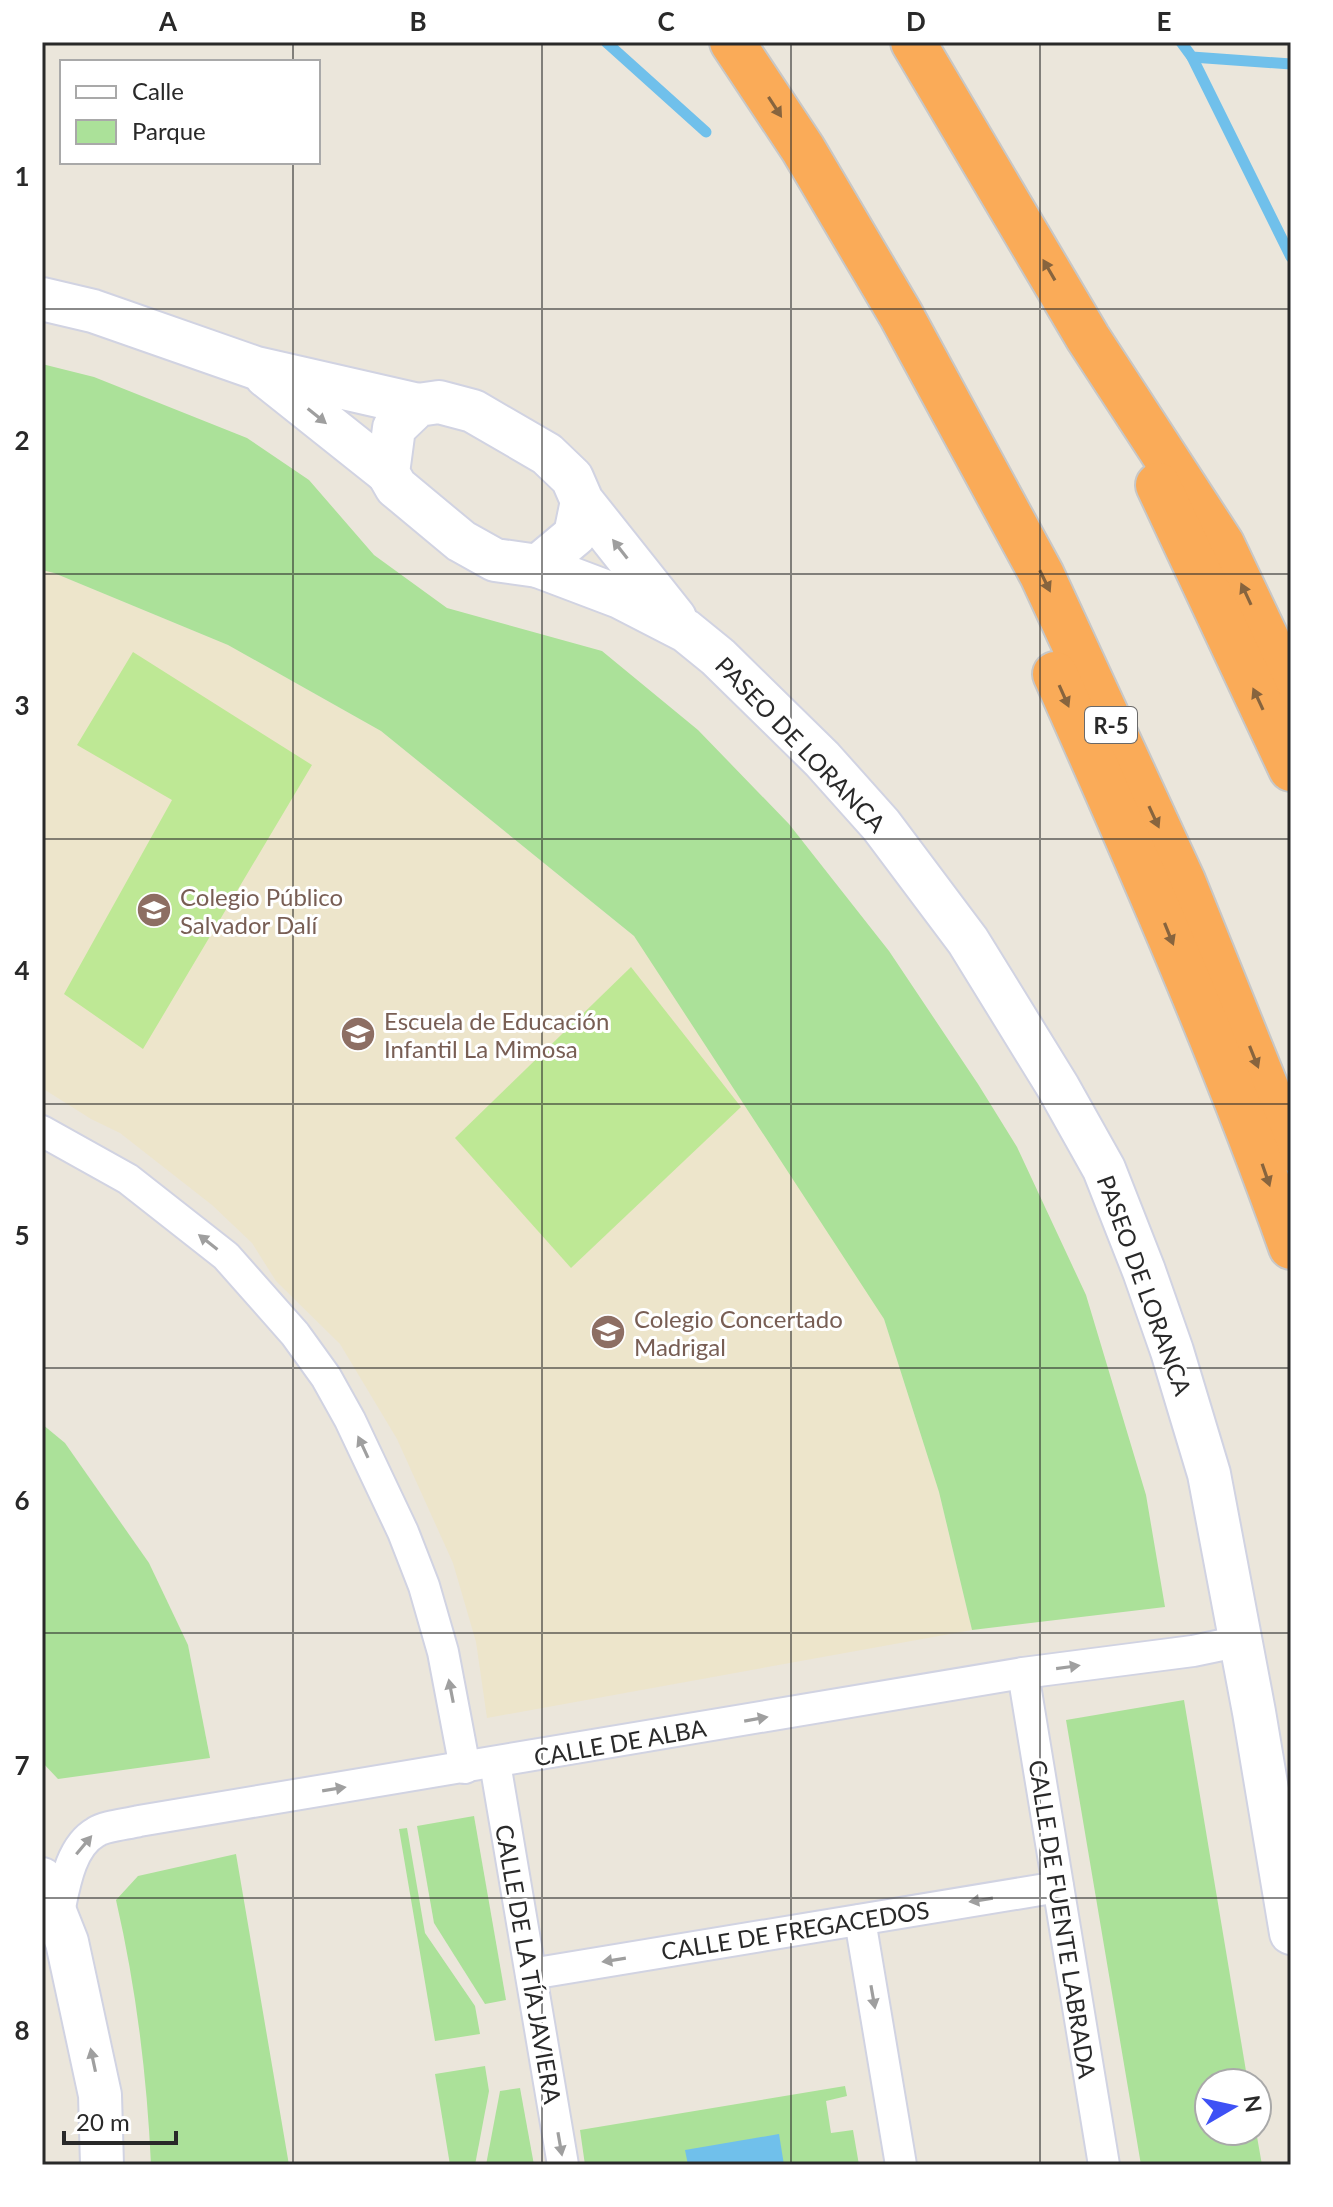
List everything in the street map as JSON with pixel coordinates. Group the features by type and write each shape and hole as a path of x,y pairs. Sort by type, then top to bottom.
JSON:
{"highway":[{"name":"R-5","path":"732,42 803,149 901,315 1042,575 1183,881 1291,1149"},
{"path":"913,42 1088,338 1222,544 1291,690"},
{"path":"901,315 1008,569 1152,891 1259,1156 1291,1247"},
{"path":"1088,338 1291,769"}],"street":[{"path":"42,299 93,311 256,368 418,405 439,402 473,411 547,454 572,478 582,501 575,535 538,566 495,560 461,541 396,487 388,473 256,368"},
{"path":"388,473 394,428 418,405"},
{"name":"PASEO DE LORANCA","path":"582,501 686,631"},
{"name":"PASEO DE LORANCA","path":"538,566 620,597 686,631 718,657 822,759 881,825 968,941 1058,1087 1104,1169 1158,1311 1205,1460 1241,1641 1291,1933"},
{"path":"42,1131 128,1179 226,1256 295,1334 326,1377 403,1532 424,1586 443,1652 465,1768"},
{"name":"CALLE DE ALBA","path":"58,1917 69,1871 78,1850 96,1831 139,1821 1023,1673 1193,1651 1241,1641"},
{"name":"CALLE DE FUENTE LABRADA","path":"1023,1673 1104,2165"},
{"name":"CALLE DE LA TÍA JAVIERA","path":"495,1763 563,2165"},
{"path":"42,1879 67,1942 100,2095 102,2165"},
{"name":"CALLE DE FREGACEDOS","path":"531,1974 1058,1887"},
{"path":"860,1920 901,2165"}],"shaded area":[{"path":"42,570 228,645 381,731 634,936 784,1139 884,1319 939,1492 972,1630 487,1718 476,1642 453,1563 397,1439 340,1344 276,1281 252,1243 212,1205 120,1133 42,1088"}],"green space":[{"path":"42,364 94,377 247,438 309,480 374,555 447,608 602,651 698,730 789,824 889,951 1017,1147 1086,1295 1146,1495 1165,1607 972,1630 939,1492 884,1319 634,936 381,731 228,645 42,570"},
{"path":"133,652 312,765 143,1049 64,994 172,800 77,745"},
{"path":"631,967 741,1107 571,1268 455,1138"},
{"path":"42,1424 65,1443 149,1563 188,1645 210,1758 58,1779 42,1762"},
{"path":"1184,1700 1245,2067 1193,2067 1193,2147 1259,2147 1262,2165 1141,2165 1066,1720"},
{"path":"474,1816 506,2000 485,2004 434,1923 417,1826"},
{"path":"407,1828 425,1933 475,2006 480,2034 435,2041 399,1829"},
{"path":"236,1854 289,2165 151,2165 140,2032 116,1900 138,1876"},
{"path":"485,2066 489,2091 475,2165 450,2165 435,2074"},
{"path":"845,2086 847,2096 826,2101 831,2133 853,2130 859,2165 585,2165 580,2130"},
{"path":"520,2088 534,2165 486,2165 500,2091"}],"water":[{"path":"779,2134 784,2165 688,2165 685,2150"}],"waterway":[{"path":"606,42 706,132"},
{"path":"1181,42 1192,57 1291,64"},
{"path":"1192,57 1291,257"}],"place":[{"name":"Colegio Público Salvador Dalí","path":"154,910"},
{"name":"Escuela de Educación Infantil La Mimosa","path":"358,1034"},
{"name":"Colegio Concertado Madrigal","path":"608,1332"}]}
